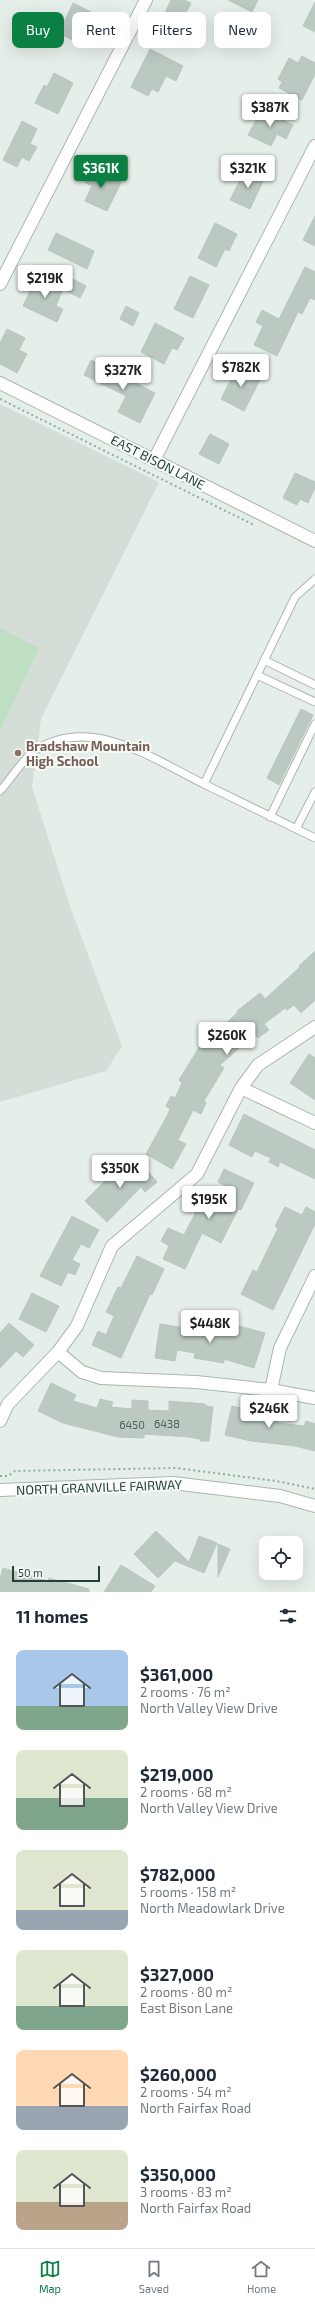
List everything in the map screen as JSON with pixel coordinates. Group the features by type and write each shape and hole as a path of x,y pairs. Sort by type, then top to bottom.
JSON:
{"street":[{"path":"0,284 146,0"},
{"path":"154,460 315,146"},
{"name":"EAST BISON LANE","path":"0,383 315,541"},
{"path":"0,1421 8,1404 58,1352 77,1326 112,1246 198,1174 241,1088 258,1065 315,1027"},
{"path":"241,1088 315,1123"},
{"path":"271,1390 280,1348 315,1276"},
{"path":"58,1352 82,1372 101,1378 196,1382 271,1390 315,1398"},
{"name":"NORTH GRANVILLE FAIRWAY","path":"0,1490 174,1482 280,1496 315,1506"}],"lane":[{"path":"204,784 295,597 315,579"},
{"path":"264,660 315,685"},
{"path":"257,675 315,702"},
{"path":"270,816 315,724"},
{"path":"0,791 33,752 57,741 81,735 111,739 315,838"},
{"path":"296,829 315,792"}],"path":[{"path":"0,400 258,527"}],"shaded area":[{"name":"Bradshaw Mountain High School","path":"0,404 159,482 41,719 32,787 70,906 122,1046 106,1071 0,1102"}],"green space":[{"path":"0,628 39,648 0,730"}],"building":[{"path":"171,0 184,0 191,3 186,12 165,12"},
{"path":"228,0 258,0 252,12"},
{"path":"315,2 315,32 303,26"},
{"path":"73,3 91,12 72,12 72,40 64,36 64,22"},
{"path":"150,49 183,66 176,81 166,76 158,92 152,89 148,96 131,87"},
{"path":"302,56 315,63 315,74 302,100 279,88 282,82 278,79 289,58 298,63"},
{"path":"54,73 73,83 58,114 35,103 44,85 47,87"},
{"path":"262,109 293,125 286,139 277,134 271,146 248,135"},
{"path":"22,121 37,129 30,144 37,147 29,161 22,157 17,167 3,160"},
{"path":"90,168 121,183 107,211 85,201 92,186 84,182"},
{"path":"246,168 265,177 250,209 230,200"},
{"path":"315,216 315,246 303,240"},
{"path":"215,223 237,234 229,251 225,249 216,267 198,258"},
{"path":"56,233 94,251 87,269 48,250"},
{"path":"305,267 315,272 315,300 310,298 302,314 298,312 277,356 254,345 263,326 256,322 262,310 279,319"},
{"path":"37,276 63,289 56,306 63,309 57,322 23,306"},
{"path":"190,276 209,285 193,318 174,309"},
{"path":"73,279 86,286 80,298 67,291"},
{"path":"126,306 139,313 133,326 120,319"},
{"path":"155,323 184,338 177,350 172,348 164,364 141,352"},
{"path":"7,329 25,338 19,350 27,354 17,373 0,364 0,343"},
{"path":"91,360 155,393 140,423 118,412 126,396 84,375"},
{"path":"238,366 261,378 244,411 221,399"},
{"path":"210,434 229,444 219,464 199,454"},
{"path":"295,473 315,482 315,488 308,503 300,499 297,505 283,498"},
{"path":"301,709 313,715 279,785 267,778"},
{"path":"315,951 315,1000 301,1013 294,1005 287,1010 285,1008 264,1024 269,1030 258,1038 255,1034 220,1065 224,1068 204,1101 206,1103 201,1114 193,1110 178,1140 186,1144 172,1169 146,1154 170,1109 166,1106 171,1096 175,1098 182,1083 179,1080 205,1038 204,1037 217,1025 220,1029 238,1012 237,1011 260,993 265,999"},
{"path":"309,1054 315,1058 315,1100 290,1083"},
{"path":"244,1114 315,1150 315,1179 280,1162 278,1167 269,1162 271,1158 255,1151 252,1157 229,1145"},
{"path":"136,1157 157,1182 145,1192 141,1187 107,1222 85,1201 107,1179"},
{"path":"224,1169 254,1183 241,1210 238,1209 221,1243 202,1233 185,1269 163,1259 169,1246 161,1241 168,1228 184,1235 201,1202 215,1208 226,1186 218,1182"},
{"path":"285,1207 302,1215 306,1207 315,1212 315,1224 273,1310 241,1294 253,1270 257,1272 278,1228 275,1226"},
{"path":"72,1216 99,1230 89,1248 81,1244 72,1260 80,1264 75,1275 68,1272 61,1286 40,1276"},
{"path":"137,1256 164,1269 152,1295 150,1294 121,1358 92,1345 98,1331 106,1335 114,1316 106,1312 118,1287 121,1288"},
{"path":"32,1293 59,1306 46,1332 19,1319"},
{"path":"9,1323 34,1345 23,1357 16,1351 0,1368 0,1333"},
{"path":"160,1324 198,1330 199,1327 237,1333 239,1326 265,1333 254,1368 224,1359 224,1363 194,1358 195,1353 177,1350 175,1361 155,1358"},
{"path":"51,1383 76,1395 73,1401 97,1408 100,1399 113,1402 111,1407 132,1409 132,1400 148,1401 148,1410 169,1411 169,1401 205,1404 206,1406 213,1407 209,1441 200,1441 200,1439 189,1437 144,1434 144,1438 118,1437 63,1423 38,1411"},
{"path":"232,1406 265,1413 265,1411 279,1413 278,1423 304,1426 306,1421 315,1424 315,1451 295,1446 251,1441 225,1435"},
{"path":"156,1531 189,1562 199,1536 217,1543 204,1573 175,1561 158,1578 134,1554"},
{"path":"218,1544 230,1549 218,1577"},
{"path":"121,1565 155,1586 151,1592 104,1592"},
{"path":"3,1568 48,1581 49,1578 89,1589 89,1592 0,1592 0,1579"}],"place":[{"name":"Bradshaw Mountain High School","path":"18,753"}]}
